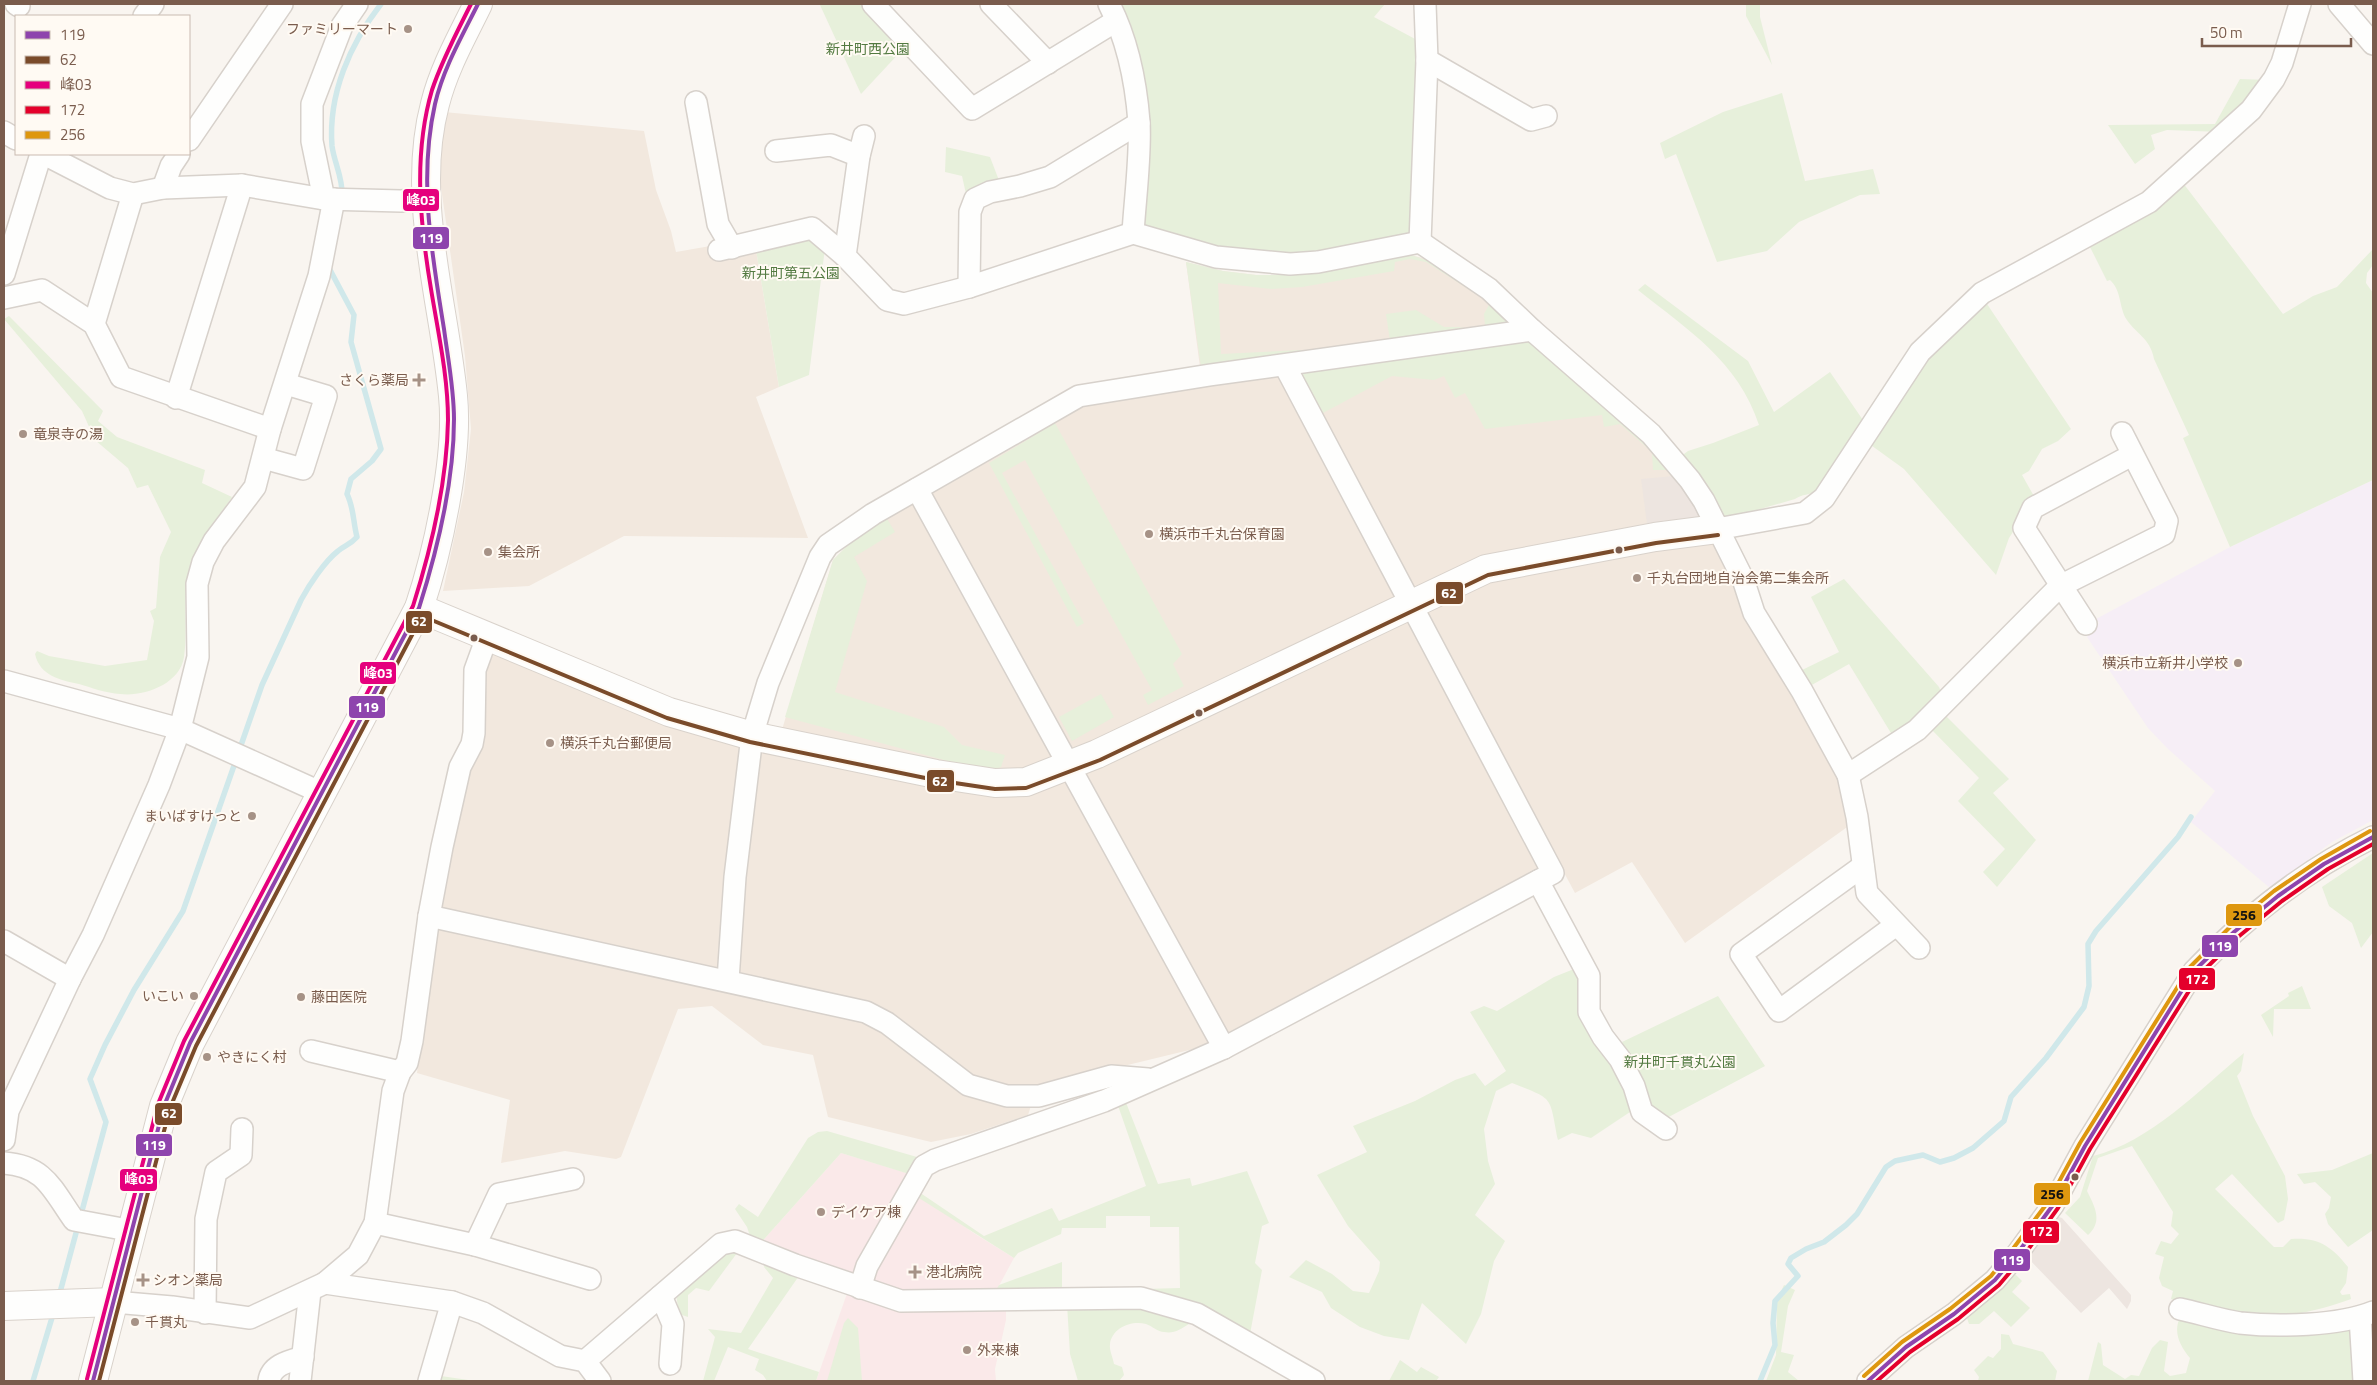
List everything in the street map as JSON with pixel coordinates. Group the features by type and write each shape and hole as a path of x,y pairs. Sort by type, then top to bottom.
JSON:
{"street":[{"path":"145,15 153,4"},
{"path":"190,139 282,4"},
{"path":"133,1231 74,1220 44,1177 27,1166 8,1163 4,1141 8,1112 70,979 93,935 159,785 180,729 198,656 198,584 204,562 214,541 254,487 270,429 320,276 329,199 312,141 312,104 342,26 357,4"},
{"path":"93,1381 164,1106 175,1076 190,1043 419,608 427,583 440,520 453,438 453,397 427,199 427,153 434,106 451,58 478,4"},
{"path":"873,4 890,12 972,109 1048,64 1113,12 1132,75 1139,123 1134,233"},
{"path":"992,4 1048,64"},
{"path":"1420,242 1427,60 1425,4"},
{"path":"419,608 669,712 752,736 936,774 995,784 1026,782 1097,754 1486,569 1655,537 1717,529 1806,513 1824,498 1920,352 1982,292 2149,202 2251,110 2274,80 2282,63 2300,4"},
{"path":"2339,4 2373,44"},
{"path":"1427,60 1531,120 1546,116"},
{"path":"696,102 724,249 812,228 845,256 887,300 904,304 969,287 1134,233 1216,257 1290,264 1328,260 1420,242 1489,289 1532,330 1651,434 1690,480 1704,501 1743,579 1754,613 1802,691 1848,775 1857,817 1867,893 1919,948"},
{"path":"969,287 970,212 975,199 990,192 1050,177 1139,123"},
{"path":"4,132 15,138"},
{"path":"776,151 831,145 862,146 845,256"},
{"path":"4,274 42,155"},
{"path":"44,155 110,188 133,194 163,188 242,185 329,199 401,201 427,199"},
{"path":"163,188 171,166 178,155"},
{"path":"176,398 242,185"},
{"path":"94,324 133,194"},
{"path":"4,298 42,290 94,324 121,377 176,398 270,429"},
{"path":"728,980 735,877 752,736 768,683 820,557 828,545 873,514 1079,396 1210,375 1532,330"},
{"path":"860,1288 867,1266 924,1166 935,1160 1104,1101 1150,1079 1224,1048 1553,873 1412,604 1284,366"},
{"path":"263,458 303,469 326,396 286,384"},
{"path":"1848,775 1917,730 2060,586 2164,534 2168,521 2122,433"},
{"path":"2086,624 2024,528 2032,508 2132,455"},
{"path":"917,489 1224,1048"},
{"path":"4,1306 114,1302 172,1307 250,1318 318,1287 358,1255 375,1223 393,1091 400,1072 407,1063 412,1041 429,916 460,767 472,744 474,733 475,670 487,637"},
{"path":"4,681 180,729 322,793"},
{"path":"1868,1381 1906,1347 1954,1314 1995,1280 2017,1254 2053,1205 2085,1146 2194,971 2218,947 2271,902 2345,851 2373,837"},
{"path":"1863,866 1741,954 1779,1010 1896,925"},
{"path":"1538,881 1589,976 1589,1012 1603,1037 1620,1059 1634,1086 1642,1112 1666,1130"},
{"path":"429,916 594,954 728,980 866,1012 887,1023 968,1085 1007,1096 1039,1096 1111,1076 1150,1079"},
{"path":"4,941 70,979"},
{"path":"311,1051 400,1072"},
{"path":"205,1313 206,1219 216,1172 241,1155 242,1129"},
{"path":"475,1245 498,1194 573,1179"},
{"path":"375,1223 475,1245 590,1278"},
{"path":"585,1361 721,1244 735,1241 795,1265 901,1301 1141,1298 1197,1314 1314,1381"},
{"path":"318,1287 452,1302 483,1313 560,1356 585,1361 600,1381"},
{"path":"300,1381 303,1357 318,1287"},
{"path":"661,1296 673,1324 670,1364"},
{"path":"429,1381 452,1302"},
{"path":"2180,1309 2240,1323 2314,1324 2367,1314 2364,1381"},
{"path":"269,1381 270,1375 277,1367 303,1357"}],"shaded area":[{"path":"444,112 644,131 656,190 671,231 676,252 716,245 756,250 779,387 756,397 808,538 624,536 529,586 443,591 464,492 471,429 465,356 440,180"},
{"path":"1410,255 1427,259 1486,294 1622,415 1692,493 1839,777 1850,825 1685,943 1632,862 1575,893 1561,867 1210,1045 1037,1087 1028,1115 971,1134 931,1142 828,1117 813,1055 763,1045 712,1006 678,1009 621,1157 616,1159 565,1151 501,1163 510,1100 417,1073 437,907 462,784 485,738 482,678 494,653 778,743 833,560 858,535 1081,402 1202,382 1186,262 1223,271 1256,275 1288,275"},
{"path":"1674,476 1705,516 1648,532 1641,479"},
{"name":"横浜市立新井小学校","path":"2373,480 2373,820 2332,842 2270,888 2191,822 2215,791 2167,748 2148,728 2087,637 2099,623 2096,619 2230,547"},
{"name":"港北病院","path":"841,1153 920,1177 913,1188 972,1232 1014,1258 995,1293 1006,1307 1006,1320 995,1369 996,1381 816,1381 849,1288 757,1247"},
{"path":"2056,1216 2062,1218 2131,1295 2131,1301 2127,1309 2109,1288 2081,1313 2026,1256"}],"green space":[{"name":"新井町西公園","path":"860,4 902,50 861,94 820,5"},
{"path":"1114,4 1385,4 1374,17 1417,40 1421,72 1415,80 1410,231 1401,238 1323,253 1244,256 1145,230 1142,90"},
{"path":"1746,4 1760,4 1760,17 1772,65 1746,16"},
{"path":"2240,79 2268,80 2221,132 2167,130 2151,135 2155,149 2135,164 2108,125 2215,124"},
{"path":"1782,93 1805,181 1873,169 1880,194 1860,195 1799,222 1767,251 1717,262 1676,154 1665,159 1660,143 1723,112"},
{"path":"946,147 990,157 1000,183 966,194 962,176 945,172"},
{"path":"2183,183 2283,314 2313,296 2337,287 2373,249 2373,265 2367,273 2366,283 2373,293 2373,480 2230,547 2183,438 2189,435 2152,352 2146,341 2125,317 2114,284 2110,280 2107,281 2087,241"},
{"name":"新井町第五公園","path":"812,234 825,248 809,375 779,387 756,250"},
{"path":"1410,255 1425,259 1452,273 1514,321 1485,326 1484,314 1490,303 1426,262 1410,259 1395,262 1394,271 1302,287 1271,289 1218,283 1221,354 1302,350 1302,357 1201,367 1186,262 1223,271 1256,275 1288,275"},
{"path":"1645,284 1748,361 1774,412 1830,372 1867,426 1832,478 1814,492 1719,521 1680,457 1688,451 1759,425 1750,402 1725,365 1693,333 1638,290"},
{"path":"1985,301 2071,429 2058,441 2042,449 2029,471 2022,475 2035,498 2009,538 1996,575 1904,469 1868,443 1932,349"},
{"path":"1416,310 1444,327 1464,327 1390,341 1386,314"},
{"path":"9,316 103,411 98,421 117,437 205,470 202,483 232,497 201,543 192,562 187,583 185,647 181,666 176,675 160,687 150,691 129,694 115,693 58,679 41,667 35,654 37,651 49,656 105,666 147,660 154,621 150,611 156,608 160,557 171,532 148,485 137,488 128,468 95,440 82,411 4,319"},
{"path":"1531,337 1675,470 1653,470 1652,452 1620,424 1604,427 1602,415 1485,429 1465,393 1455,398 1444,376 1434,380 1392,376 1323,413 1302,377 1305,369"},
{"path":"1055,423 1182,654 1173,664 1184,686 1148,705 1143,695 1152,690 1025,460 1002,473 1084,623 1077,627 989,463"},
{"path":"886,517 895,532 854,557 867,581 835,692 944,727 962,745 1005,755 1001,767 988,772 785,717 833,560 858,535"},
{"path":"1844,579 1939,687 1943,696 1894,738 1849,664 1810,686 1800,671 1839,652 1811,597"},
{"path":"1101,694 1114,717 1072,741 1059,717"},
{"path":"1944,714 2009,779 1993,793 2036,840 1997,887 1983,872 2005,849 1958,801 1979,778 1930,728"},
{"path":"2373,853 2373,932 2361,948 2352,923 2329,906 2322,887"},
{"path":"1574,969 1581,977 1633,1110 1591,1138 1572,1133 1558,1140 1551,1107 1543,1097 1512,1083 1496,1091 1484,1129 1488,1161 1495,1184 1475,1215 1505,1241 1494,1261 1481,1314 1466,1344 1422,1303 1409,1340 1384,1336 1360,1327 1331,1308 1322,1292 1289,1277 1306,1260 1332,1274 1353,1291 1369,1293 1379,1271 1380,1262 1348,1226 1317,1175 1367,1152 1353,1126 1415,1101 1455,1080 1475,1073 1485,1086 1506,1071 1470,1012 1484,1006 1497,1011 1554,977"},
{"path":"2302,986 2311,1009 2274,1009 2273,1037 2261,1015 2289,996 2288,993"},
{"name":"新井町千貫丸公園","path":"1718,996 1765,1066 1663,1120 1652,1109 1621,1045 1623,1044 1622,1042"},
{"path":"2244,1053 2241,1071 2237,1076 2253,1116 2285,1176 2288,1199 2284,1220 2278,1223 2232,1174 2215,1189 2274,1247 2283,1247 2291,1239 2301,1239 2317,1242 2330,1249 2348,1267 2346,1283 2340,1292 2342,1295 2350,1294 2351,1299 2309,1312 2255,1318 2230,1315 2171,1299 2173,1291 2162,1286 2159,1278 2164,1257 2155,1254 2161,1241 2171,1244 2179,1234 2171,1226 2173,1212 2132,1146 2098,1158 2087,1191 2096,1214 2093,1230 2088,1235 2065,1213 2080,1197 2093,1156 2114,1149 2154,1127"},
{"path":"1123,1095 1158,1184 1190,1178 1192,1186 1247,1171 1269,1223 1262,1226 1255,1263 1262,1270 1250,1334 1144,1289 1180,1288 1179,1227 1150,1227 1150,1216 1106,1216 1106,1228 1062,1228 1061,1234 1018,1253 1014,1258 911,1193 913,1188 984,1236 1052,1208 1059,1221 1146,1186 1115,1097"},
{"path":"827,1131 917,1157 909,1174 841,1153 757,1247 753,1245 747,1227 735,1209 739,1204 758,1217 808,1138 818,1132"},
{"path":"2373,1153 2373,1230 2348,1247 2328,1224 2325,1214 2329,1208 2331,1197 2315,1182 2304,1184 2297,1174 2332,1170"},
{"path":"724,1249 751,1254 749,1258 737,1253 709,1291 696,1288 688,1295 688,1317 679,1314 676,1294"},
{"path":"765,1261 801,1273 748,1349 819,1372 816,1381 767,1381 763,1375 755,1370 759,1359 728,1347 714,1381 703,1381 715,1337 708,1329 741,1333 773,1278 764,1267"},
{"path":"1062,1262 1062,1291 994,1293 999,1285"},
{"path":"2013,1272 2022,1281 2012,1292 2030,1308 2011,1327 1994,1311 1979,1324 1969,1324 1966,1315"},
{"path":"1784,1285 1795,1290 1788,1306 1781,1352 1794,1355 1788,1372 1799,1381 1766,1381 1776,1355 1777,1300"},
{"path":"1140,1302 1190,1316 1189,1324 1177,1331 1171,1332 1160,1331 1140,1323 1123,1326 1114,1334 1110,1346 1114,1364 1122,1367 1124,1375 1119,1381 1078,1381 1070,1354 1067,1304"},
{"path":"2181,1316 2350,1326 2354,1381 2088,1381 2098,1342 2101,1344 2103,1365 2125,1379 2131,1375 2139,1376 2152,1348 2160,1340 2168,1342 2164,1371 2170,1376 2186,1373 2190,1358 2183,1348 2177,1333 2178,1322"},
{"path":"848,1318 858,1328 862,1381 827,1381 844,1323"},
{"path":"2001,1334 2009,1335 2013,1344 2043,1352 2057,1371 2055,1381 1978,1381 1979,1377 1974,1370 1988,1356 1993,1358 2001,1349"},
{"path":"1400,1360 1417,1372 1421,1367 1439,1377 1436,1381 1389,1381"},
{"path":"441,1376 475,1381 440,1381"}],"waterway":[{"path":"342,195 341,182 332,146 334,108 343,70 360,36 381,4"},
{"path":"239,751 262,685 301,600 328,561 357,537 347,494 351,479 372,461 381,449 351,342 354,315 329,265"},
{"path":"59,1296 106,1122 90,1079 105,1045 134,990 183,911 236,760"},
{"path":"1760,1381 1775,1345 1773,1323 1775,1301 1798,1276 1788,1264 1791,1258 1806,1249 1824,1242 1846,1225 1857,1214 1886,1167 1895,1161 1923,1155 1940,1162 1954,1158 1973,1148 2004,1121 2011,1097 2046,1058 2084,1007 2089,986 2088,944 2096,931 2178,837 2191,817"},
{"path":"33,1381 54,1311"}],"transit line":[{"name":"峰03","path":"87,1379 158,1104 184,1041 413,606 426,560 437,514 445,467 448,404 421,214 420,164 422,139 432,90 450,46 471,4"},
{"name":"119","path":"93,1381 164,1106 190,1043 419,608 432,562 448,491 454,419 453,396 431,245 427,189 430,132 438,91 478,4"},
{"name":"62","path":"99,1381 170,1108 196,1046 422,616 667,718 750,742 935,780 995,789 1026,788 1100,760 1488,575 1656,543 1718,535"},
{"name":"256","path":"1864,1376 1902,1342 1950,1309 1991,1276 2012,1250 2048,1202 2080,1143 2190,967 2230,927 2274,891 2321,859 2370,831"},
{"name":"119","path":"1868,1381 1906,1347 1954,1314 1995,1280 2017,1254 2053,1205 2085,1146 2194,971 2234,932 2278,896 2324,864 2373,837"},
{"name":"172","path":"1877,1381 1910,1352 1958,1319 1999,1285 2022,1258 2058,1208 2090,1149 2199,975 2238,937 2282,901 2328,869 2373,844"}],"place":[{"name":"ファミリーマート","path":"408,29"},
{"name":"さくら薬局","path":"419,380"},
{"name":"竜泉寺の湯","path":"23,434"},
{"name":"横浜市千丸台保育園","path":"1149,534"},
{"name":"集会所","path":"488,552"},
{"name":"千丸台団地自治会第二集会所","path":"1637,578"},
{"name":"横浜市立新井小学校","path":"2238,663"},
{"name":"横浜千丸台郵便局","path":"550,743"},
{"name":"まいばすけっと","path":"252,816"},
{"name":"いこい","path":"194,996"},
{"name":"藤田医院","path":"301,997"},
{"name":"やきにく村","path":"207,1057"},
{"name":"デイケア棟","path":"821,1212"},
{"name":"港北病院","path":"915,1272"},
{"name":"シオン薬局","path":"143,1280"},
{"name":"千貫丸","path":"135,1322"},
{"name":"外来棟","path":"967,1350"}]}
